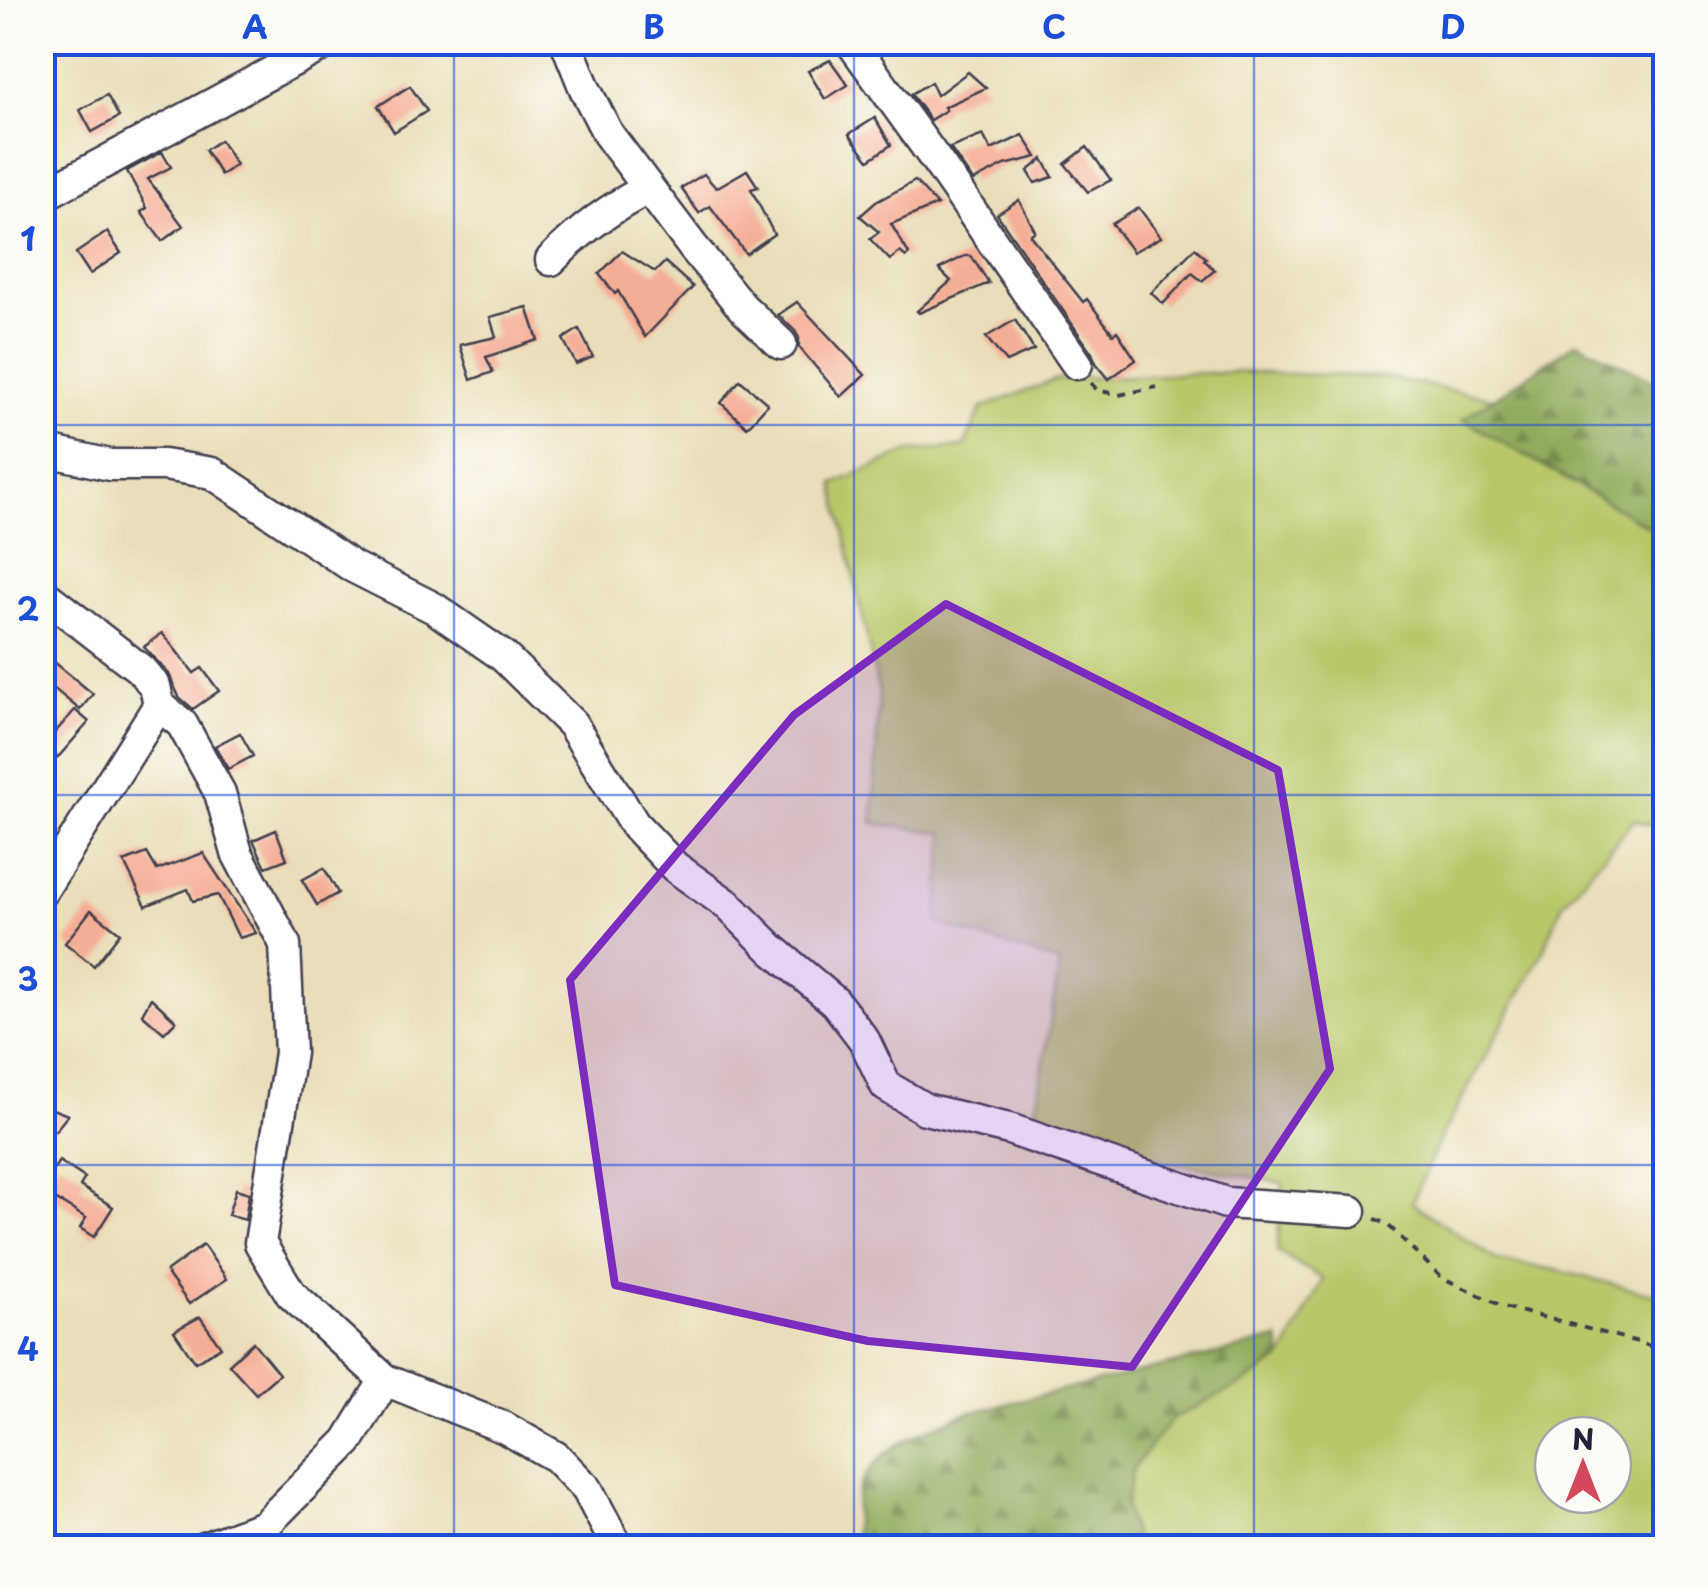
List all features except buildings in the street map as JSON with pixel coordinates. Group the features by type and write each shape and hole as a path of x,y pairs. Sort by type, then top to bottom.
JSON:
{"street":[{"path":"42,196 328,42"},
{"path":"566,42 608,134 742,307 780,344"},
{"path":"852,42 1077,364"},
{"path":"551,260 596,219 648,189"},
{"path":"42,445 52,452 110,465 164,465 212,473 353,566 434,608 504,656 572,724 634,824 674,867 728,906 836,1002 864,1040 886,1086 925,1109 1009,1129 1226,1203 1351,1211"},
{"path":"42,593 140,669 155,686 159,706 182,724 220,793 237,853 284,944 290,1053 260,1243 291,1294 386,1380 505,1428 556,1457 586,1489 618,1548"},
{"path":"42,890 159,706"},
{"path":"204,1548 264,1526 348,1441 386,1380"}],"path":[{"path":"1077,364 1096,390 1120,395 1156,386"},
{"path":"1351,1211 1387,1224 1441,1277 1504,1308 1642,1343 1666,1353"}],"highlighted area":[{"path":"946,604 1278,770 1330,1069 1132,1367 868,1341 615,1285 570,980 794,715"}],"green space":[{"path":"1577,342 1665,386 1665,536 1463,419"},
{"path":"1233,372 1383,377 1493,398 1464,420 1665,536 1665,829 1634,820 1562,905 1542,953 1440,1139 1412,1203 1498,1261 1551,1269 1665,1297 1665,1547 1137,1547 1125,1508 1132,1468 1172,1418 1244,1383 1282,1359 1323,1279 1277,1251 1283,1183 1150,1159 1035,1116 1060,963 937,923 945,833 873,823 879,693 834,484 910,451 964,447 982,408 1057,379"},
{"path":"1279,1339 1282,1359 1172,1419 1133,1468 1125,1508 1137,1547 852,1547 857,1494 867,1474 890,1450 920,1433 968,1413"}]}
